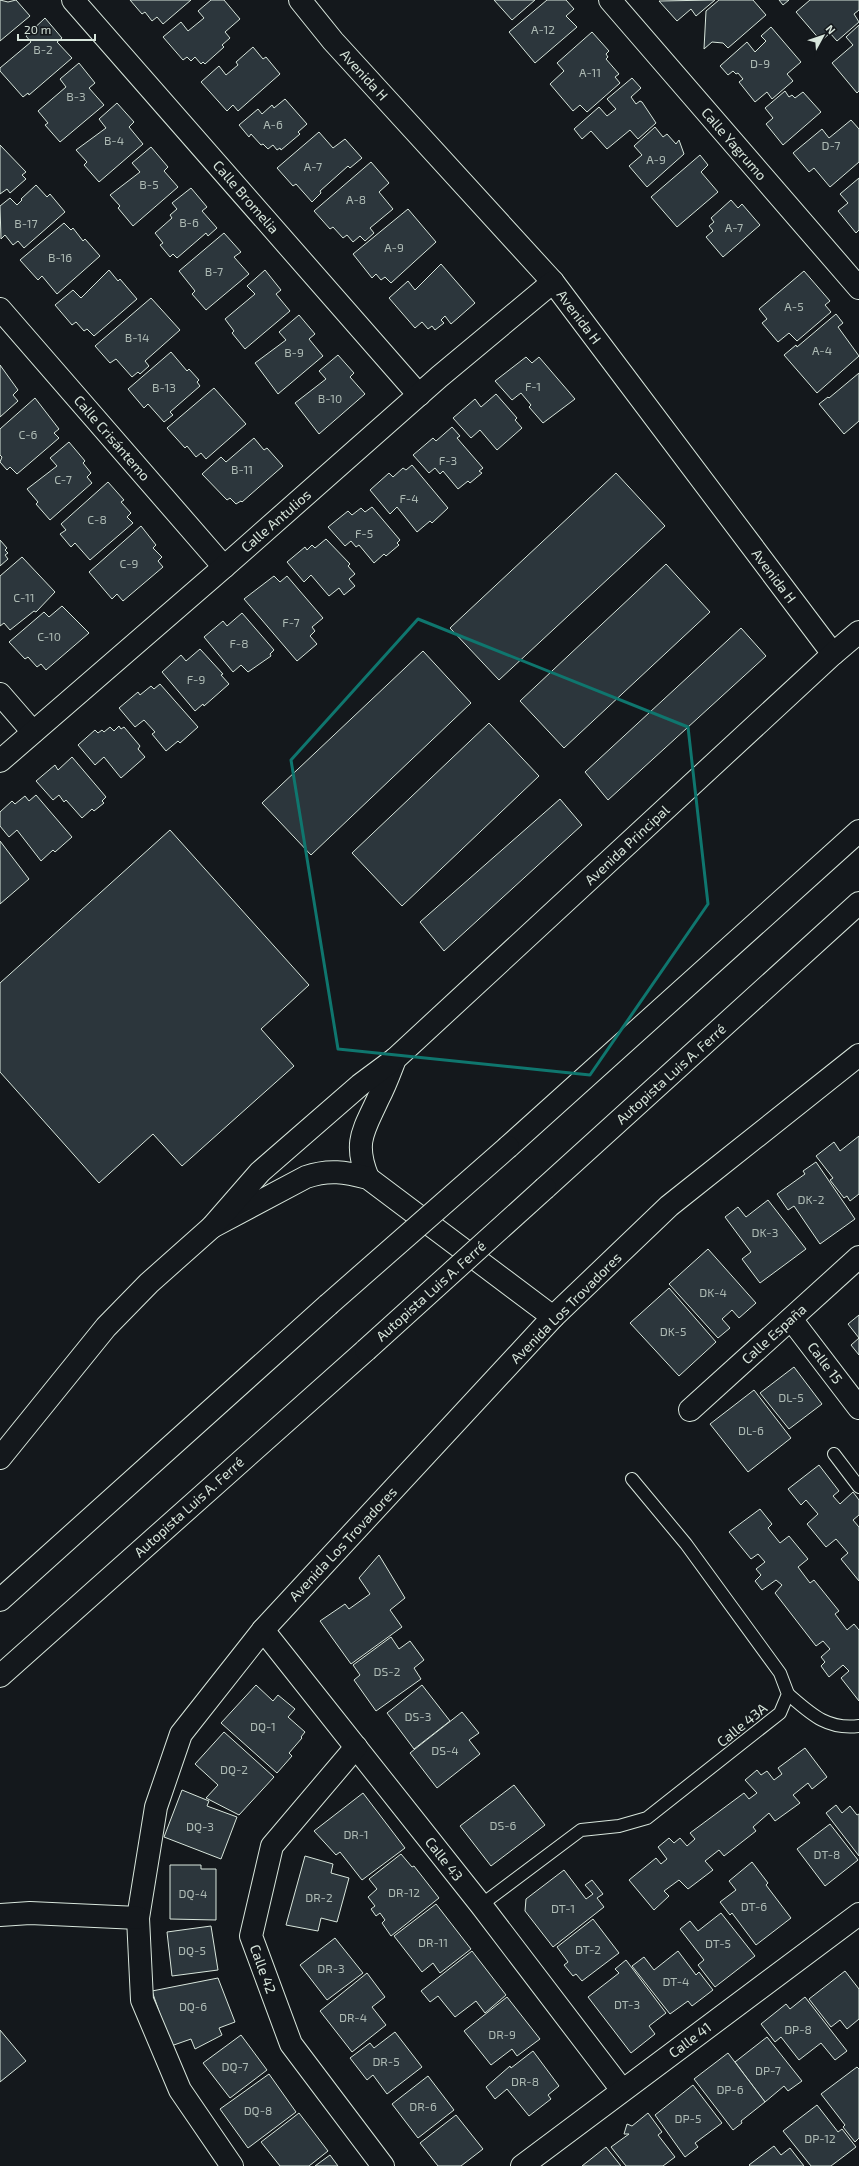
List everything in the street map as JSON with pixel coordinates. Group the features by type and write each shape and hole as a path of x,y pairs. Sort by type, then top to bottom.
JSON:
{"main road":[{"name":"Calle Bromelia","path":"73,0 419,395"},
{"name":"Avenida H","path":"300,0 333,41 553,282 833,654"},
{"name":"Calle Yagrumo","path":"610,0 859,288"},
{"name":"Calle Antulios","path":"0,761 224,567 419,395 553,282"},
{"name":"Calle Crisántemo","path":"0,309 224,567"},
{"name":"Avenida Principal","path":"212,1227 260,1172 360,1085 395,1059 833,654 859,632"},
{"path":"0,694 33,732"},
{"path":"0,1600 328,1305 508,1148 859,831"},
{"name":"Autopista Luis A. Ferré","path":"0,1676 366,1350 859,903"},
{"path":"368,1178 362,1164 360,1142 366,1122 378,1100 395,1059"},
{"name":"Avenida Los Trovadores","path":"232,2166 180,2090 142,2000 138,1918 156,1807 181,1734 263,1630 553,1317 669,1206 855,1066"},
{"path":"0,1458 106,1327 149,1283 212,1227 306,1177 322,1171 346,1173 368,1178 553,1317"},
{"name":"Calle España","path":"690,1410 859,1257"},
{"name":"Calle 15","path":"791,1319 859,1408"},
{"name":"Calle 43","path":"263,1630 481,1906 622,2090"},
{"name":"Calle 42","path":"356,1747 272,1846 251,1936 291,2044 383,2166"},
{"path":"0,1915 30,1913 138,1918"},
{"name":"Calle 41","path":"522,2166 859,1914"}],"lane":[{"path":"834,1454 859,1487"},
{"path":"632,1479 686,1544 775,1667 788,1694 807,1710 831,1726 859,1726"},
{"name":"Calle 43A","path":"481,1906 581,1830 619,1826 647,1818 780,1713 788,1694"}],"highlighted area":[{"path":"418,619 688,727 708,904 590,1075 338,1049 291,760"}],"building":[{"path":"0,0 8,2 16,0 30,16 0,41"},
{"path":"130,0 191,0 163,24 157,17 152,21 145,12 142,14"},
{"path":"211,0 224,0 240,19 225,32 230,38 222,45 224,47 205,64 203,62 201,64 195,57 191,61 187,57 183,60 163,37 181,22 188,31 204,18 198,11"},
{"path":"494,0 535,0 512,20"},
{"path":"547,0 566,0 574,9 566,16 577,27 535,63 509,32"},
{"path":"715,0 696,16 691,9 677,21 659,1"},
{"path":"719,0 753,0 766,15 728,48 723,43 712,42 704,49 706,11"},
{"path":"779,0 789,0 783,5"},
{"path":"810,0 859,0 859,10 854,14 859,22 837,41 830,33 821,41 796,12"},
{"path":"45,18 62,38 57,42 72,58 29,95 28,93 23,97 0,71 0,68 31,42 26,36"},
{"path":"859,25 859,91 857,93 832,63 853,45 846,37"},
{"path":"771,27 801,62 787,74 793,81 772,99 767,92 755,102 739,82 743,79 738,73 736,74 733,71 728,75 720,66 747,42 755,52 766,41 761,36"},
{"path":"592,32 609,51 606,54 608,57 606,59 619,74 615,77 620,83 587,112 580,105 573,111 550,84 564,71 557,63"},
{"path":"253,47 263,59 266,57 280,74 238,111 233,105 227,111 201,82 219,66 226,75 238,65 236,62"},
{"path":"79,63 95,83 89,88 104,105 60,142 45,125 48,123 38,111 66,87 60,79"},
{"path":"632,78 641,88 631,97 636,104 640,101 642,102 656,123 638,139 630,130 607,149 591,131 582,139 574,129 599,107 607,116 616,109 607,99"},
{"path":"785,91 789,97 792,95 795,98 803,92 821,112 783,145 766,124 773,118 765,108"},
{"path":"285,99 307,124 298,132 300,134 281,150 280,148 277,150 273,145 268,149 263,144 261,145 251,134 249,137 239,125 258,109 262,114 272,105 274,108"},
{"path":"117,103 134,122 129,127 143,144 99,182 84,165 87,162 76,150 106,128 99,119"},
{"path":"851,120 859,129 859,162 830,187 814,168 809,172 793,153 822,129 829,138"},
{"path":"655,127 663,137 667,134 676,144 679,140 684,154 647,187 629,166 642,155 634,146"},
{"path":"319,132 333,148 345,139 362,158 350,168 348,166 320,191 321,193 312,202 296,184 293,186 277,168"},
{"path":"0,145 26,172 22,175 26,179 10,193 7,189 0,194"},
{"path":"151,147 168,167 164,171 178,187 133,226 118,208 120,206 110,195 140,172 132,163"},
{"path":"700,155 708,165 701,172 718,192 677,227 651,197"},
{"path":"371,162 389,183 379,192 393,209 370,228 374,233 365,241 360,236 353,242 347,235 343,238 333,227 330,229 314,211"},
{"path":"859,178 859,230 856,233 838,211 848,203 840,194"},
{"path":"36,185 47,197 50,194 65,212 24,248 18,241 13,245 5,235 1,239 0,206 10,198 17,205 22,200 21,199"},
{"path":"191,188 207,207 202,211 217,228 208,236 206,233 177,258 173,254 170,257 160,245 163,243 155,233 172,218 170,215 177,209 172,203"},
{"path":"731,200 738,208 742,204 760,225 723,257 706,237 713,231 709,226 714,222 711,218"},
{"path":"408,209 436,242 391,283 385,277 381,280 376,274 372,278 353,254"},
{"path":"64,223 71,230 73,228 83,241 85,239 100,256 57,294 42,276 38,280 20,260"},
{"path":"224,233 241,252 234,257 249,274 206,310 192,294 195,291 179,271"},
{"path":"441,264 475,303 451,324 445,316 441,320 444,323 435,330 432,326 428,329 422,322 415,328 389,298 408,281 415,290"},
{"path":"109,270 118,281 120,279 137,299 94,336 87,329 84,331 76,322 72,325 55,305 73,290 81,298"},
{"path":"265,270 281,290 276,294 290,311 245,349 232,333 234,331 225,319 255,294 247,286"},
{"path":"804,271 830,301 825,305 831,312 797,341 789,333 778,342 762,323 767,319 759,309"},
{"path":"151,298 180,330 145,361 149,366 140,374 138,372 132,377 116,359 110,363 95,346"},
{"path":"836,314 843,323 838,327 859,356 817,393 784,355 796,345 797,347"},
{"path":"299,315 315,334 309,339 323,356 278,394 255,363 286,340 279,332"},
{"path":"171,352 187,371 189,369 199,380 197,382 200,386 170,412 173,415 164,422 148,404 144,408 128,389"},
{"path":"338,355 354,373 350,377 365,394 319,434 295,403 326,379 319,371"},
{"path":"526,357 532,363 539,357 575,399 543,423 529,407 531,405 521,393 512,400 495,381"},
{"path":"0,365 18,390 13,395 18,401 0,417"},
{"path":"859,373 859,421 844,434 819,404 828,397 829,398"},
{"path":"214,388 246,424 206,459 201,453 196,457 187,446 185,448 167,428"},
{"path":"496,394 517,418 515,420 522,428 497,450 480,430 471,438 453,418 475,399 481,407"},
{"path":"35,398 59,429 54,433 59,438 17,474 10,467 7,470 0,462 2,457 0,455 0,429"},
{"path":"452,427 460,436 457,438 483,468 479,471 482,473 470,483 468,481 458,489 443,471 440,474 435,468 429,473 413,455 433,438 436,441"},
{"path":"254,438 264,450 267,448 283,466 242,502 241,501 236,504 230,498 227,500 202,474 221,457 226,462"},
{"path":"69,442 85,461 83,463 91,473 87,477 92,483 50,520 36,504 38,502 27,489 57,466 50,458"},
{"path":"412,465 448,508 432,523 430,521 417,532 397,507 390,514 370,490 389,473 393,477 403,468 406,470"},
{"path":"616,473 665,526 499,680 450,628"},
{"path":"108,482 124,500 121,502 131,513 127,517 133,523 90,560 75,543 71,547 60,534 66,530 61,524"},
{"path":"372,507 400,540 397,543 399,545 386,556 384,554 374,563 359,545 356,547 351,541 345,546 328,527 348,511 352,515 361,508 365,512"},
{"path":"141,526 156,545 153,548 162,557 158,561 163,567 123,601 117,594 112,599 89,572"},
{"path":"326,539 350,564 348,566 355,574 349,579 355,586 344,595 339,588 329,596 311,575 304,582 287,562 305,547 307,550 312,545 315,548"},
{"path":"0,540 7,548 5,550 8,553 5,555 8,559 0,566"},
{"path":"22,557 55,592 36,612 34,611 10,630 4,623 0,626 0,576"},
{"path":"666,564 710,612 564,748 520,701"},
{"path":"274,576 280,582 287,576 323,618 312,627 315,631 310,636 317,644 297,661 244,599"},
{"path":"62,606 89,633 46,670 41,664 37,667 28,657 25,659 9,642 44,612 49,617"},
{"path":"242,613 274,650 270,654 271,656 248,672 241,665 233,672 204,637 223,621 227,626"},
{"path":"741,628 766,656 608,800 585,772"},
{"path":"200,649 223,674 221,675 229,684 204,706 203,704 195,711 162,672 181,655 186,661"},
{"path":"423,651 471,703 311,855 262,803"},
{"path":"160,684 198,727 180,743 178,741 166,751 152,734 155,732 144,720 135,727 119,708 138,692 140,695 151,686 154,689"},
{"path":"489,723 539,776 402,906 352,853"},
{"path":"119,726 121,729 124,727 140,746 138,749 145,757 121,778 104,757 95,765 78,745 95,730 98,733 102,730 104,732 110,727 114,731"},
{"path":"72,757 106,797 102,801 104,803 94,811 92,809 82,818 66,800 64,802 59,795 53,800 36,781 55,765 58,770"},
{"path":"36,795 72,837 55,852 53,850 41,861 17,830 9,837 0,826 0,812 12,801 15,804 25,796 29,801"},
{"path":"560,799 582,825 444,951 420,922"},
{"path":"170,830 309,985 261,1029 294,1066 182,1166 153,1134 99,1183 0,1072 0,983"},
{"path":"0,841 29,879 0,904"},
{"path":"859,1136 859,1194 850,1201 847,1196 844,1198 830,1180 833,1178 816,1156 834,1142 840,1151"},
{"path":"816,1162 855,1219 820,1244 794,1206 788,1210 777,1194 805,1174 803,1171"},
{"path":"768,1200 806,1249 760,1283 742,1259 751,1252 725,1217 738,1207 746,1217"},
{"path":"708,1249 756,1303 739,1318 732,1310 722,1319 730,1328 718,1338 669,1284"},
{"path":"669,1288 716,1342 679,1376 630,1323"},
{"path":"859,1315 859,1338 848,1324"},
{"path":"859,1338 859,1355 851,1345"},
{"path":"794,1367 822,1404 789,1429 760,1393"},
{"path":"754,1390 791,1438 748,1472 710,1424"},
{"path":"819,1465 839,1491 833,1496 840,1504 853,1492 859,1500 859,1515 853,1520 859,1527 859,1581 841,1559 848,1553 836,1539 826,1547 807,1524 818,1514 806,1500 801,1505 788,1489"},
{"path":"760,1509 772,1524 768,1528 780,1543 789,1536 808,1559 798,1567 810,1583 814,1580 839,1611 835,1614 847,1630 854,1624 859,1630 859,1701 841,1678 849,1671 843,1665 829,1677 821,1666 825,1662 821,1657 830,1649 823,1641 816,1646 775,1593 782,1585 776,1580 762,1590 755,1581 761,1575 756,1569 765,1562 758,1554 751,1559 729,1532"},
{"path":"379,1555 405,1598 390,1610 402,1627 351,1664 320,1621 345,1604 349,1609 370,1594 359,1578"},
{"path":"391,1637 399,1649 410,1641 424,1660 414,1668 421,1679 376,1711 354,1680 360,1675 353,1665"},
{"path":"256,1685 273,1701 278,1695 295,1709 288,1717 305,1732 301,1737 302,1738 289,1753 292,1756 277,1773 221,1723"},
{"path":"422,1685 450,1721 414,1749 387,1713"},
{"path":"462,1712 479,1733 469,1740 480,1754 437,1788 410,1753"},
{"path":"224,1732 274,1777 239,1815 206,1798 218,1785 195,1764"},
{"path":"805,1748 827,1777 812,1789 808,1783 793,1795 800,1803 775,1821 769,1813 753,1827 756,1831 724,1856 719,1850 705,1861 713,1870 688,1889 679,1880 664,1891 669,1896 654,1910 629,1880 656,1858 661,1864 667,1859 658,1847 669,1838 674,1843 680,1838 687,1846 695,1839 690,1833 744,1793 749,1799 757,1793 745,1780 757,1770 761,1775 767,1771 774,1780 782,1774 778,1768"},
{"path":"514,1785 545,1825 491,1866 460,1826"},
{"path":"182,1790 209,1801 207,1806 237,1817 221,1859 164,1837"},
{"path":"363,1793 405,1848 362,1880 340,1852 336,1855 314,1831"},
{"path":"836,1805 842,1813 850,1806 857,1815 859,1814 859,1856 826,1813"},
{"path":"830,1824 858,1860 825,1886 797,1849"},
{"path":"401,1854 412,1867 414,1866 439,1898 391,1936 382,1923 385,1920 380,1913 376,1916 371,1909 375,1906 368,1897 377,1889 369,1879"},
{"path":"305,1856 333,1864 331,1873 349,1878 337,1922 321,1918 318,1931 286,1925"},
{"path":"752,1862 768,1883 766,1885 791,1918 756,1945 732,1913 730,1915 720,1902 736,1890 729,1881"},
{"path":"170,1865 201,1865 201,1869 216,1869 216,1920 170,1919"},
{"path":"564,1870 586,1899 593,1894 585,1885 592,1880 603,1894 597,1898 604,1907 553,1947 525,1911 526,1899"},
{"path":"436,1904 471,1949 440,1973 433,1963 422,1972 394,1936"},
{"path":"721,1913 755,1956 715,1987 698,1965 704,1960 680,1929 690,1921 698,1931"},
{"path":"593,1919 619,1953 582,1981 576,1974 573,1976 564,1965 568,1962 557,1947"},
{"path":"211,1926 218,1970 172,1976 167,1932"},
{"path":"335,1938 363,1973 327,2000 300,1965"},
{"path":"472,1951 506,1995 485,2013 476,2001 455,2017 438,1996 430,2002 421,1991"},
{"path":"678,1951 696,1975 699,1972 713,1990 692,2006 688,2001 670,2014 632,1966 644,1957 654,1970"},
{"path":"626,1960 666,2013 649,2026 655,2034 631,2053 588,1997 619,1973 615,1969"},
{"path":"845,1971 859,1989 859,2019 847,2029 840,2020 831,2027 809,1999"},
{"path":"367,1973 385,1997 372,2007 386,2025 352,2052 320,2011"},
{"path":"218,1978 235,2022 219,2028 222,2035 195,2049 191,2039 171,2046 152,1991"},
{"path":"507,1997 540,2039 517,2056 512,2049 491,2065 464,2031"},
{"path":"805,1997 847,2051 835,2060 821,2043 799,2060 781,2037 775,2042 761,2024 786,2004 790,2009"},
{"path":"0,2030 26,2061 0,2082"},
{"path":"395,2032 422,2067 387,2094 373,2075 367,2080 350,2058 370,2043 374,2048"},
{"path":"241,2035 267,2070 230,2098 203,2063"},
{"path":"767,2037 802,2081 788,2091 784,2086 765,2102 735,2062"},
{"path":"533,2051 559,2086 548,2095 551,2099 529,2116 507,2089 495,2099 486,2087 510,2066 511,2068"},
{"path":"728,2053 765,2102 741,2121 742,2123 733,2130 694,2079"},
{"path":"857,2067 859,2069 859,2138 855,2142 843,2127 845,2125 821,2094"},
{"path":"269,2074 296,2112 248,2148 220,2109"},
{"path":"428,2076 454,2110 418,2138 392,2104"},
{"path":"693,2085 722,2123 695,2143 698,2147 685,2157 655,2115"},
{"path":"817,2105 838,2132 842,2129 856,2147 831,2166 811,2166 783,2131"},
{"path":"299,2113 328,2151 309,2166 280,2166 261,2142"},
{"path":"648,2113 662,2132 658,2135 675,2157 663,2166 626,2166 611,2147 629,2134 624,2134 627,2124 632,2126"},
{"path":"456,2115 483,2149 461,2166 438,2166 420,2143"},
{"path":"774,2146 781,2155 790,2148 804,2166 749,2165"},
{"path":"606,2147 621,2166 582,2166"},
{"path":"330,2155 338,2166 315,2166"}]}
